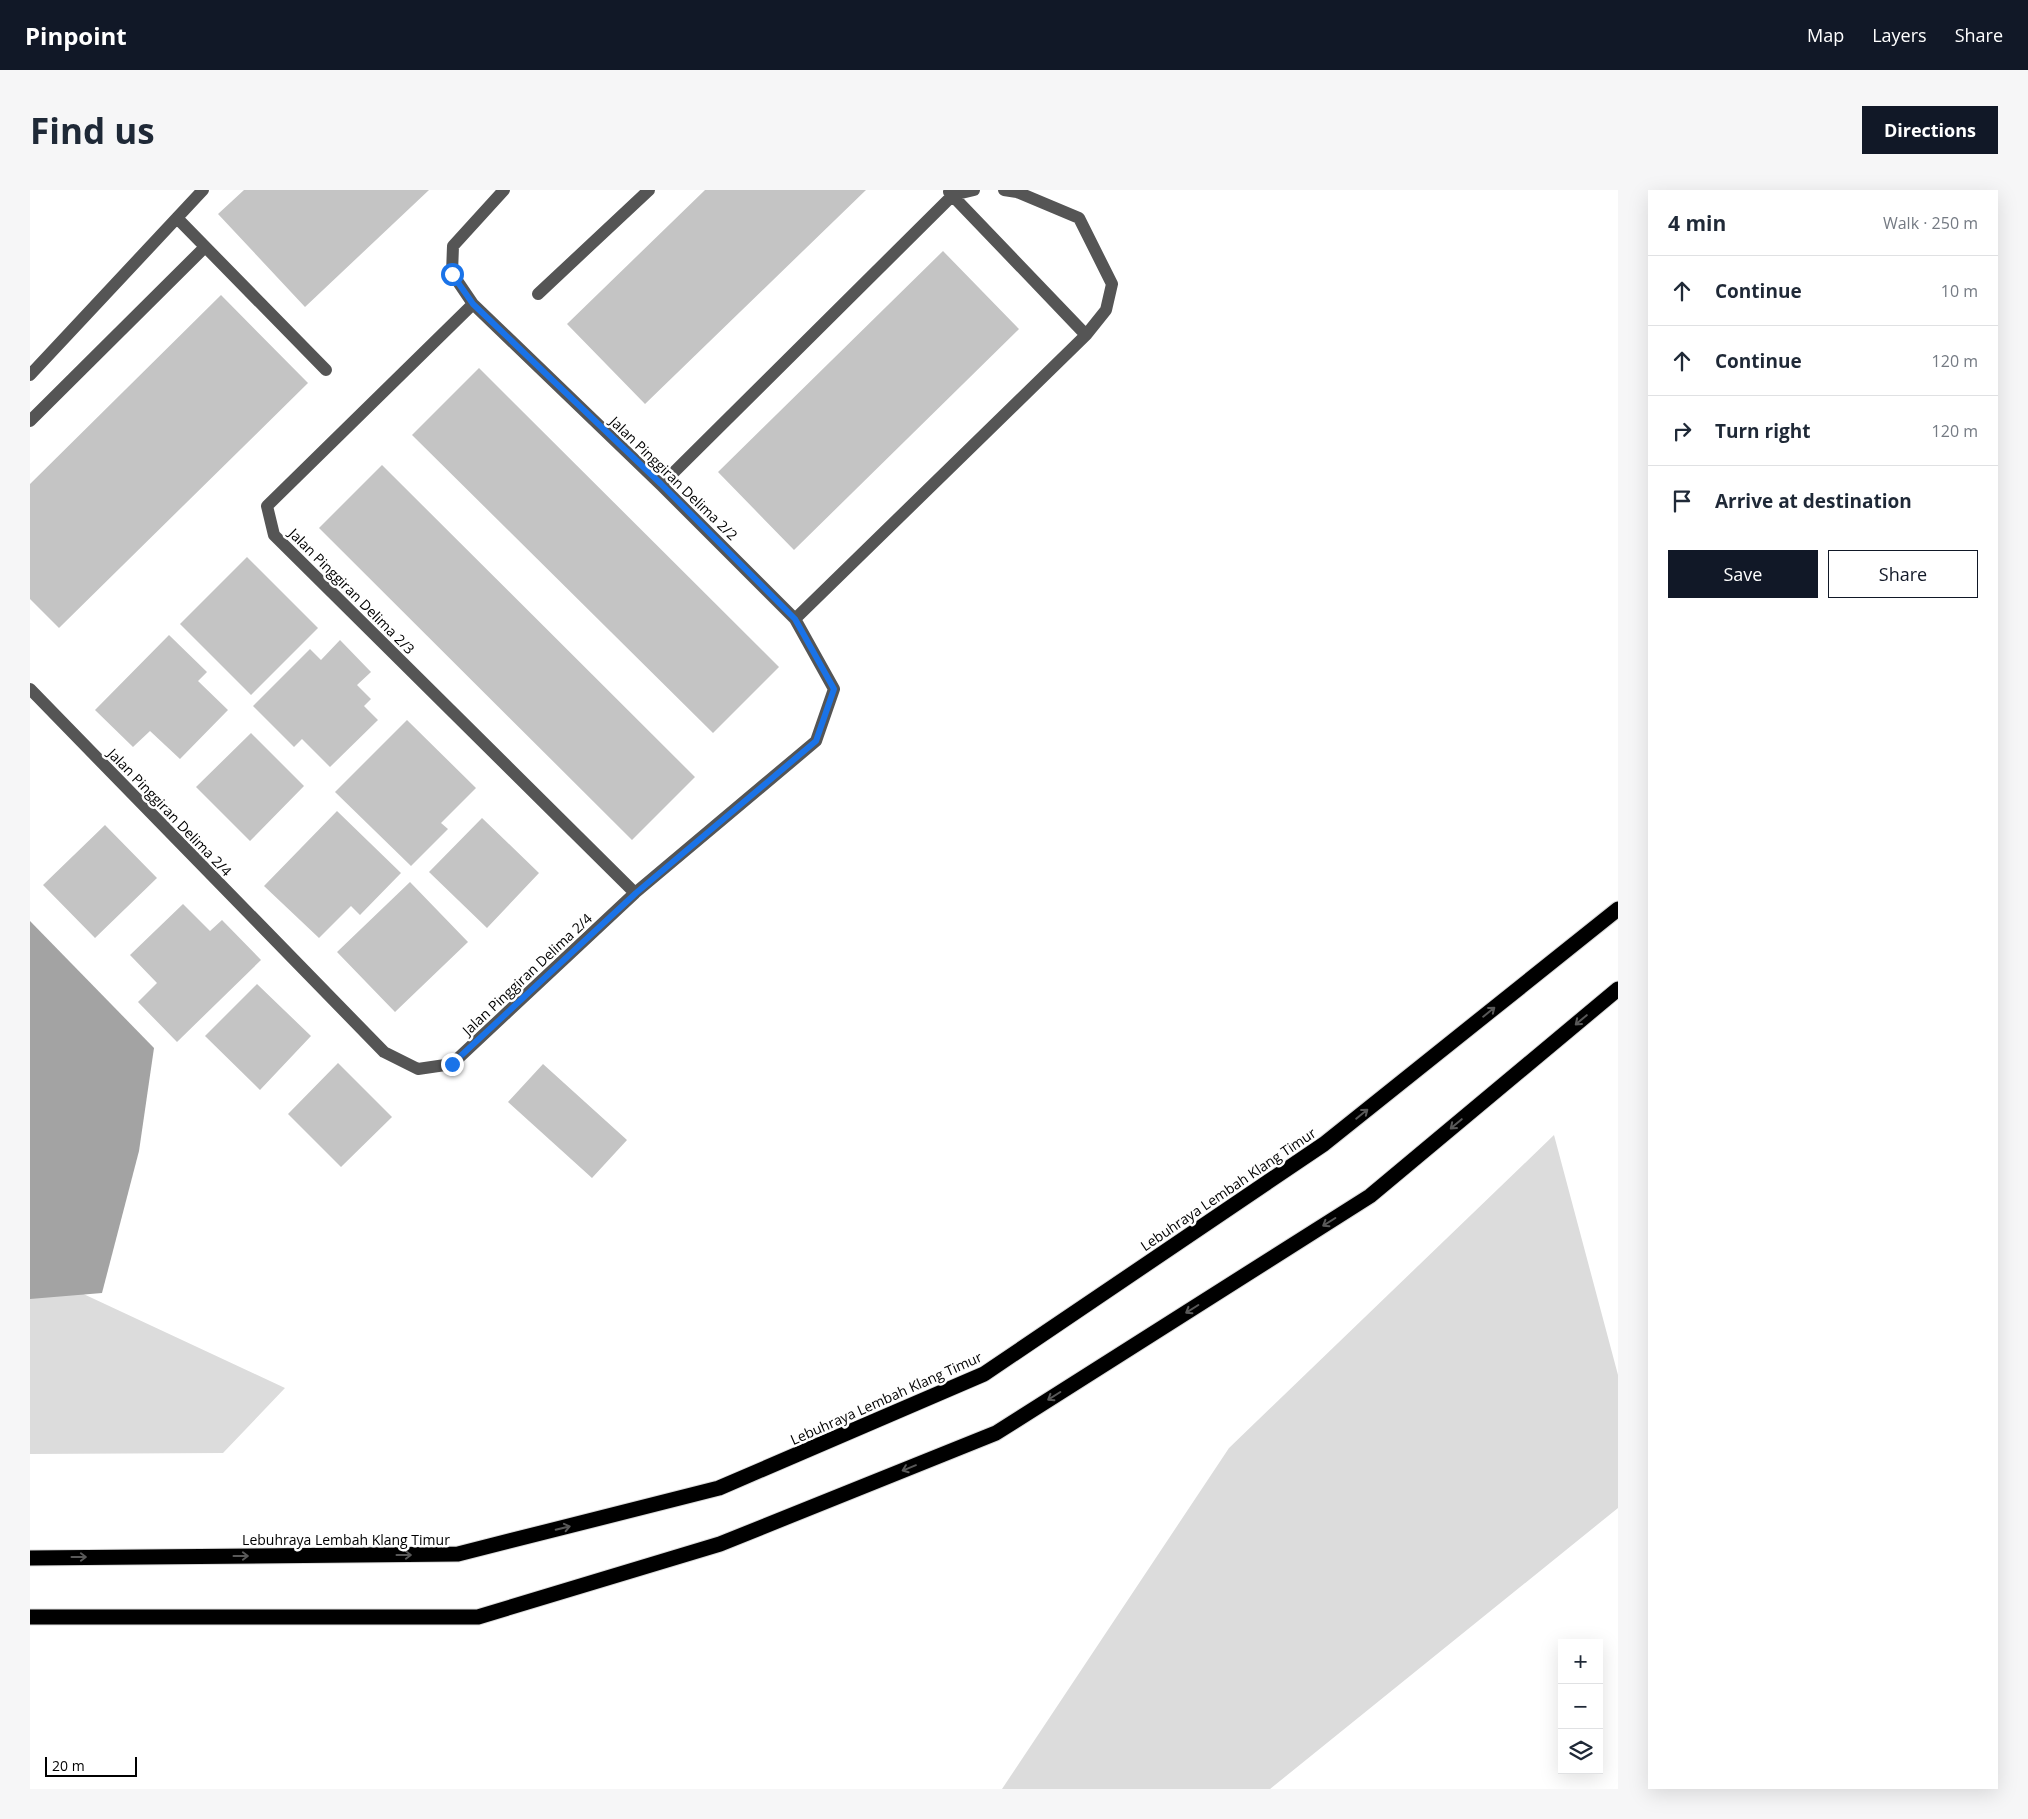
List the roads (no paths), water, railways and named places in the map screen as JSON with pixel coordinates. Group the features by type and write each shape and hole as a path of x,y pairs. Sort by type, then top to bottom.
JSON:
{"highway":[{"name":"Lebuhraya Lembah Klang Timur","path":"30,1558 458,1554 718,1488 984,1374 1324,1144 1618,909"},
{"path":"30,1617 478,1617 720,1544 996,1433 1370,1196 1618,988"}],"street":[{"path":"30,375 178,219 203,190"},
{"name":"Jalan Pinggiran Delima 2/2","path":"504,190 453,246 452,274 473,304 661,484 795,619 834,689"},
{"path":"538,294 649,190"},
{"path":"661,484 950,193 974,190"},
{"path":"795,619 1086,335 1106,310 1112,284 1079,218 1017,192 1004,190"},
{"path":"950,193 1086,335"},
{"path":"178,219 326,370"},
{"path":"30,421 205,247"},
{"name":"Jalan Pinggiran Delima 2/3","path":"473,304 268,506 274,535 636,893"},
{"name":"Jalan Pinggiran Delima 2/4","path":"30,689 384,1052 418,1069 452,1064 636,893 816,741 834,689"}]}
